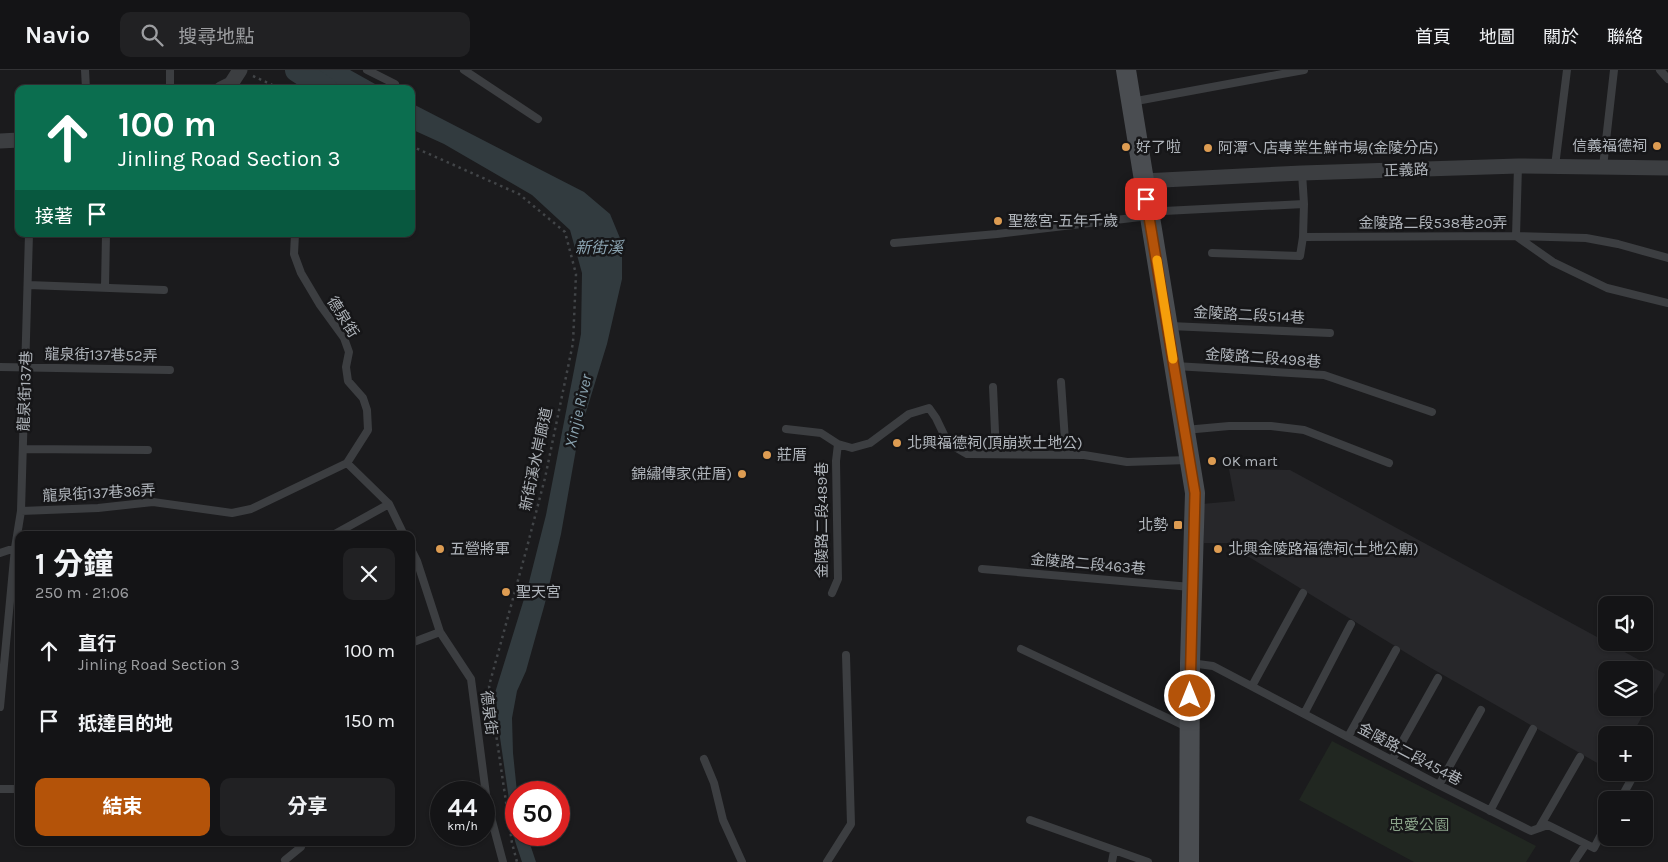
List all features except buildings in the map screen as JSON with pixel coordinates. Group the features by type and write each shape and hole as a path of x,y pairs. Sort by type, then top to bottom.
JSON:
{"main road":[{"path":"1126,70 1195,493 1190,663 1189,862"}],"street":[{"path":"229,85 246,73"},
{"path":"0,141 15,140"},
{"name":"正義路","path":"1143,181 1302,173 1518,166 1668,168"}],"lane":[{"path":"85,70 86,85"},
{"path":"170,70 170,85"},
{"path":"368,70 395,84"},
{"path":"464,70 538,119"},
{"path":"1131,102 1304,70"},
{"path":"1555,166 1567,70"},
{"path":"1603,167 1614,70"},
{"path":"1660,70 1668,79"},
{"path":"1518,166 1516,236 1553,262 1607,288 1668,303"},
{"path":"1212,252 1300,256 1303,237 1304,204 1302,173"},
{"path":"894,243 997,234 1149,216 1164,211 1304,204"},
{"name":"金陵路二段538巷20弄","path":"1303,237 1516,236 1586,238 1618,244 1668,258"},
{"name":"龍泉街137巷","path":"18,531 21,511 29,237"},
{"path":"104,288 106,237"},
{"name":"德泉街","path":"294,237 294,254 301,273 320,305 344,338 349,352 346,367 348,381 364,398 368,410 368,430 347,463"},
{"path":"28,285 164,290"},
{"name":"金陵路二段514巷","path":"1168,326 1330,333"},
{"name":"金陵路二段498巷","path":"1174,366 1324,375 1432,412"},
{"name":"龍泉街137巷52弄","path":"0,367 170,370"},
{"path":"1061,382 1066,455"},
{"path":"993,387 996,454"},
{"name":"金陵路二段489巷","path":"832,593 838,579 839,555 836,461 838,444 852,448 870,443 909,414 928,408 936,418 948,443 968,454 1084,455 1127,462 1190,460"},
{"path":"1185,430 1229,426 1271,426 1304,430 1389,464"},
{"path":"786,430 821,433 838,444"},
{"path":"23,449 148,450"},
{"path":"347,463 389,504 402,531"},
{"name":"龍泉街137巷36弄","path":"21,511 98,508 153,502 232,512 251,509 347,463"},
{"path":"340,531 389,504"},
{"path":"0,554 15,548"},
{"name":"龍泉街137巷","path":"0,707 15,548"},
{"name":"德泉街","path":"415,566 440,632 471,679 487,802 503,862"},
{"name":"金陵路二段463巷","path":"982,569 1193,587"},
{"path":"1252,686 1302,593"},
{"path":"1304,714 1351,624"},
{"path":"415,641 440,632"},
{"path":"1021,649 1191,729"},
{"path":"1348,737 1396,650"},
{"path":"828,862 851,824 846,655"},
{"name":"金陵路二段454巷","path":"1190,663 1213,666 1439,785 1531,830 1548,825 1586,844"},
{"path":"1392,760 1438,678"},
{"path":"1439,785 1481,710"},
{"path":"1490,811 1533,730"},
{"path":"1539,828 1580,757"},
{"path":"704,759 714,783 723,820 742,862"},
{"path":"0,789 15,789"},
{"path":"1030,820 1148,862"},
{"path":"1574,862 1586,844 1594,848 1598,840"},
{"path":"285,860 301,846"},
{"path":"1112,862 1114,851"}],"path":[{"path":"246,73 272,85"},
{"name":"新街溪水岸廊道","path":"415,148 519,194 565,232 576,274 573,343 545,478 489,686 512,843 517,862"}],"shaded area":[{"path":"1229,469 1290,470 1598,638 1598,651 1623,651 1641,661 1598,661 1598,716 1642,716 1637,726 1598,726 1598,763 1431,668 1249,557 1239,557 1240,543 1204,543 1202,504 1235,501"},
{"path":"1653,667 1665,674 1653,696"}],"green space":[{"name":"忠愛公園","path":"1332,741 1536,846 1526,862 1414,862 1299,800"}],"water":[{"path":"287,70 350,70 377,85 318,85"},
{"name":"新街溪","path":"415,105 584,192 610,214 622,243 622,279 607,344 578,438 561,534 545,603 526,671 517,691 512,718 516,781 506,781 494,696 528,586 546,515 581,334 582,273 570,230 532,195 444,144 415,131"},
{"name":"新街溪","path":"517,846 531,846 536,862 522,862"}],"waterway":[{"name":"Xinjie River","path":"297,70 320,85"}],"slow traffic":[{"path":"1157,260 1173,359"}],"place":[{"name":"信義福德祠","path":"1657,146"},
{"name":"好了啦","path":"1126,147"},
{"name":"阿潭ㄟ店專業生鮮市場(金陵分店)","path":"1208,148"},
{"name":"聖慈宮-五年千歲","path":"998,221"},
{"name":"北興福德祠(頂崩崁土地公)","path":"897,443"},
{"name":"莊厝","path":"767,455"},
{"name":"OK mart","path":"1212,461"},
{"name":"錦繡傳家(莊厝)","path":"742,474"},
{"name":"北勢","path":"1178,525"},
{"name":"五營將軍","path":"440,549"},
{"name":"北興金陵路福德祠(土地公廟)","path":"1218,549"},
{"name":"聖天宮","path":"506,592"}],"route":[{"path":"1146,199 1195,493 1190,696"}]}
